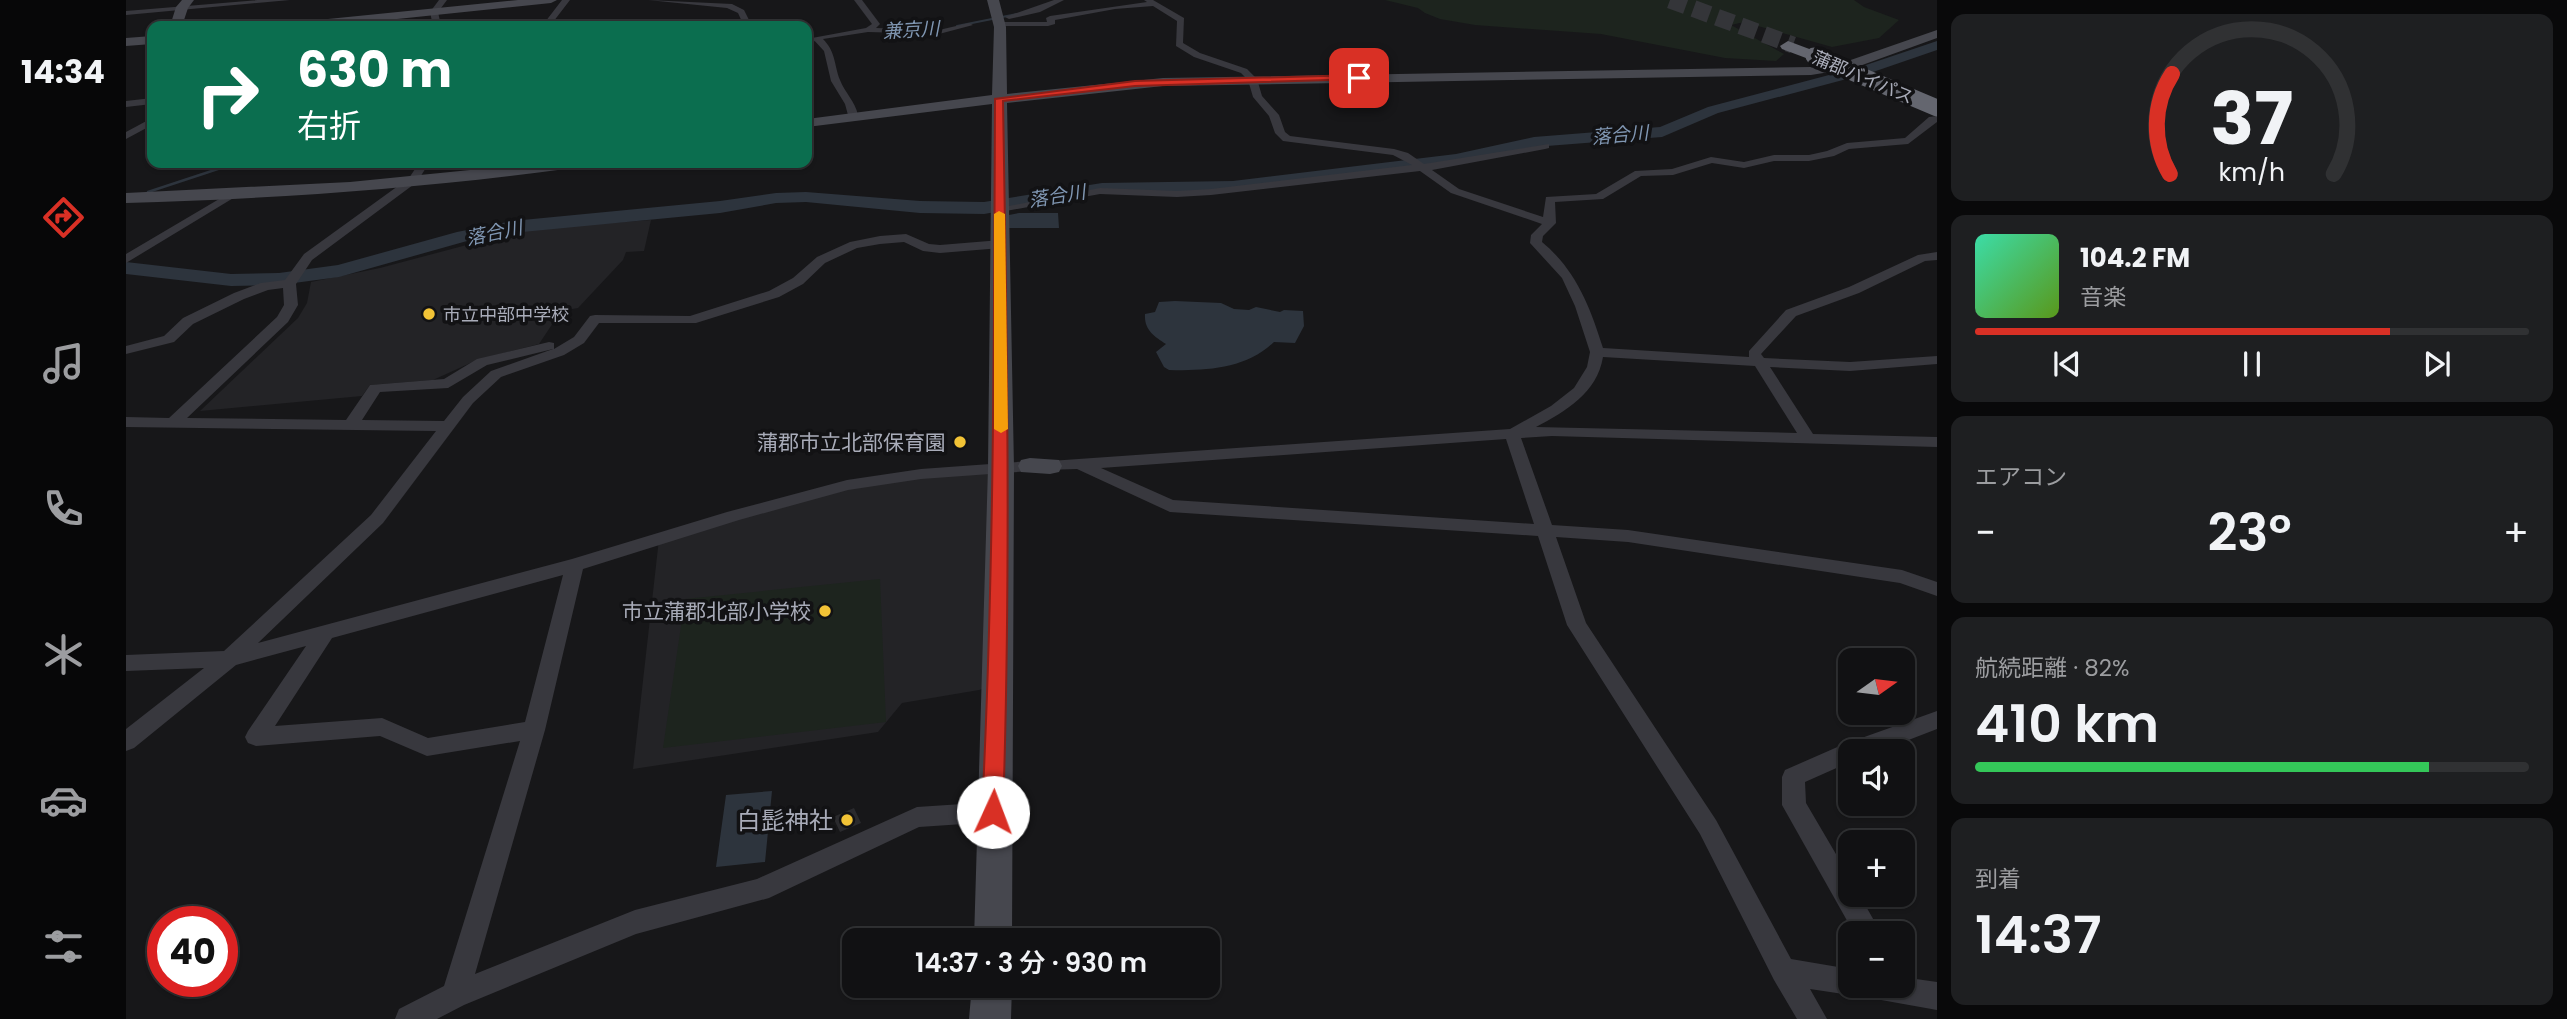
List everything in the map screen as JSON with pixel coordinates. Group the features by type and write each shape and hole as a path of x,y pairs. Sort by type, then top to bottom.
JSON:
{"highway":[{"name":"蒲郡バイパス","path":"1791,46 1937,107"}],"street":[{"path":"126,13 185,4 286,0"},
{"path":"436,21 435,12 443,0"},
{"path":"347,21 551,0"},
{"path":"551,21 566,0"},
{"path":"652,0 729,6 741,12 746,21"},
{"path":"859,0 872,29"},
{"path":"993,0 998,22 1001,244 1001,466 993,928"},
{"path":"998,22 1060,0"},
{"path":"998,22 1048,24 1052,22 1050,18 1151,2 1181,20 1179,44 1196,55 1244,71 1252,79 1258,97 1274,115 1280,133 1287,139 1386,150 1404,155 1455,191 1550,223"},
{"path":"178,21 185,4"},
{"path":"853,115 852,104 834,75 832,56 818,39 872,29 932,33 968,24"},
{"path":"812,122 853,115 1116,85 1252,79 1746,73 1821,69 1848,65 1914,39 1937,34"},
{"path":"126,43 147,41"},
{"path":"126,104 147,102"},
{"path":"1550,223 1550,199 1599,197 1639,173 1674,172 1711,160 1744,165 1774,158 1809,158 1830,154 1847,146 1908,141 1932,119 1937,118"},
{"path":"126,136 147,125"},
{"path":"999,207 1100,191 1177,194 1211,192 1545,146"},
{"path":"174,422 283,319 291,305 292,280 308,257 413,180 421,168"},
{"path":"126,198 231,195 526,168"},
{"path":"126,259 231,195"},
{"path":"1512,434 1584,389 1597,361 1597,352 1580,295 1548,252 1536,243 1537,235 1550,223"},
{"path":"126,743 229,659 377,519 468,400 496,374 559,352 579,340 595,319 691,320 774,294 798,281 821,260 854,245 906,238 927,248 940,249 1001,244"},
{"path":"1808,438 1754,354 1790,313 1854,290 1922,258 1937,256"},
{"path":"126,350 169,339 188,321 239,296 292,280"},
{"path":"350,426 375,388 448,383 482,362 579,340"},
{"path":"1597,352 1865,368 1904,360 1937,359"},
{"path":"126,422 450,426"},
{"path":"126,663 229,659 575,565 847,485 920,474 1001,466 1078,464 1552,431 1937,442"},
{"path":"1512,434 1577,625 1708,827 1783,971 1813,1019"},
{"path":"1078,464 1170,506 1628,537 1902,578 1937,589"},
{"path":"455,995 534,730 575,565"},
{"path":"325,633 256,737 382,727 427,747 534,730"},
{"path":"1887,739 1937,720"},
{"path":"1838,758 1793,777 1794,805 1861,921"},
{"path":"409,1019 455,995 635,922 760,890 917,817 993,812"},
{"path":"1783,971 1838,980"},
{"path":"1915,991 1937,996"},
{"path":"990,1019 991,998"}],"shaded area":[{"path":"1385,0 1854,0 1864,7 1899,20 1879,38 1832,47 1744,22 1731,25 1784,54 1776,61 1725,58 1601,34 1475,25 1440,19 1418,8"},
{"path":"1058,213 1059,228 1009,228 1009,215"},
{"name":"市立中部中学校","path":"651,220 644,251 626,252 623,260 578,308 561,311 539,344 477,360 433,380 370,385 362,396 200,411 298,318 307,303 311,282 380,268 527,229"},
{"path":"1159,302 1221,303 1234,309 1249,310 1256,307 1280,312 1303,311 1304,326 1295,343 1274,342 1251,358 1238,363 1212,369 1169,370 1164,367 1156,352 1166,344 1148,328 1145,314 1155,312"},
{"name":"市立蒲郡北部小学校","path":"1001,466 998,684 979,690 902,703 878,732 633,769 659,539 847,485"},
{"path":"880,579 886,722 663,748 685,599"},
{"path":"772,791 765,862 716,867 726,795"}],"building":[{"name":"白髭神社","path":"854,808 861,823 840,832 833,817"}],"waterway":[{"name":"兼京川","path":"957,26 1017,14"},
{"name":"兼京川","path":"892,29 914,30"},
{"name":"兼京川","path":"812,40 817,40"},
{"name":"落合川","path":"126,268 231,280 279,279 339,271 464,236 512,227 720,207 776,198 806,197 920,207 984,208 1102,188 1233,186 1456,159 1534,142 1662,132 1713,110 1868,69 1937,45"},
{"name":"兼京川","path":"148,192 221,168"}],"tunnel":[{"path":"1670,0 1793,45"}],"slow traffic":[{"path":"999,214 1001,429"}],"place":[{"name":"市立中部中学校","path":"429,314"},
{"name":"蒲郡市立北部保育園","path":"960,442"},
{"name":"市立蒲郡北部小学校","path":"825,611"},
{"name":"白髭神社","path":"847,820"}],"route":[{"path":"993,812 1001,466 999,99 1116,85 1359,78"}]}
